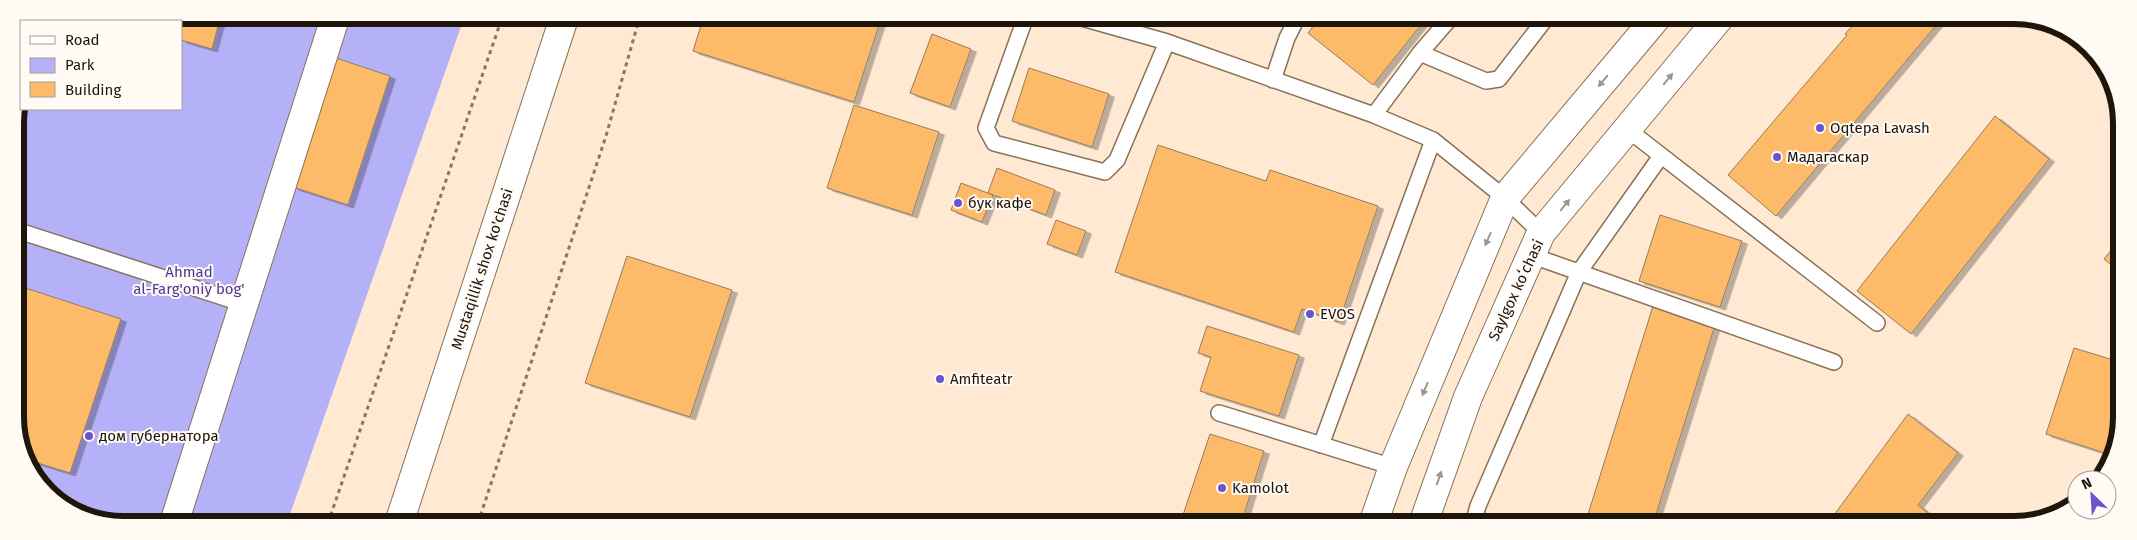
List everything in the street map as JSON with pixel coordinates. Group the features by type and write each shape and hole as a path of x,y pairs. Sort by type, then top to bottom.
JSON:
{"main road":[{"path":"176,516 333,24"},
{"name":"Mustaqillik shox ko'chasi","path":"401,516 562,24"},
{"path":"1376,516 1393,467 1505,198 1644,24"},
{"name":"Saylgox koʻchasi","path":"1426,516 1468,397 1536,244 1627,129 1714,24"}],"lane":[{"path":"1023,24 986,128 994,143 1105,172 1117,160 1167,42"},
{"path":"1103,24 1167,42 1374,115 1433,140 1505,198 1536,244 1579,272 1834,362"},
{"path":"1273,80 1287,38 1294,24"},
{"path":"1374,115 1420,53 1445,24"},
{"path":"1420,53 1486,81 1500,78 1542,24"},
{"path":"1627,129 1877,323"},
{"path":"1321,445 1433,140"},
{"path":"1475,516 1579,272 1661,156"},
{"path":"24,233 244,304"},
{"path":"1219,413 1393,467"}],"path":[{"path":"330,516 501,24"},
{"path":"480,516 606,136 638,24"}],"green space":[{"name":"Ahmad al-Farg'oniy bog'","path":"182,24 462,24 289,516 109,515 85,509 62,496 44,478 34,461 29,449 24,424 25,110 182,110"}],"building":[{"path":"182,24 219,24 212,49 182,40"},
{"path":"701,24 879,24 854,102 693,51"},
{"path":"1315,24 1422,24 1373,85 1308,33"},
{"path":"1854,24 1937,24 1776,216 1728,175 1847,35 1845,34"},
{"path":"932,34 971,49 950,107 910,93"},
{"path":"336,58 390,76 348,205 293,187"},
{"path":"1029,68 1109,94 1092,147 1012,121"},
{"path":"854,105 939,132 912,215 827,188"},
{"path":"1995,116 2049,159 1911,334 1857,291"},
{"path":"1158,145 1266,181 1270,170 1378,206 1339,322 1302,309 1294,332 1115,272"},
{"path":"997,168 1055,190 1046,215 988,193"},
{"path":"961,183 993,195 982,222 951,210"},
{"path":"1660,215 1742,241 1720,307 1639,281"},
{"path":"1056,220 1086,231 1077,255 1047,244"},
{"path":"2113,248 2113,266 2104,259"},
{"path":"627,256 732,290 690,417 585,383"},
{"path":"24,288 121,319 70,473 35,462 26,437 24,424"},
{"path":"1653,306 1715,325 1655,516 1587,516"},
{"path":"1207,326 1299,355 1279,416 1200,391 1211,357 1198,353"},
{"path":"2074,348 2113,360 2113,424 2106,454 2046,434"},
{"path":"1908,414 1958,453 1918,505 1932,516 1834,515"},
{"name":"Kamolot","path":"1210,434 1264,451 1244,516 1183,516"}],"place":[{"name":"Oqtepa Lavash","path":"1820,128"},
{"name":"Мадагаскар","path":"1777,157"},
{"name":"бук кафе","path":"958,203"},
{"name":"EVOS","path":"1310,314"},
{"name":"Amfiteatr","path":"940,379"},
{"name":"дом губернатора","path":"89,436"},
{"name":"Kamolot","path":"1222,488"}]}
